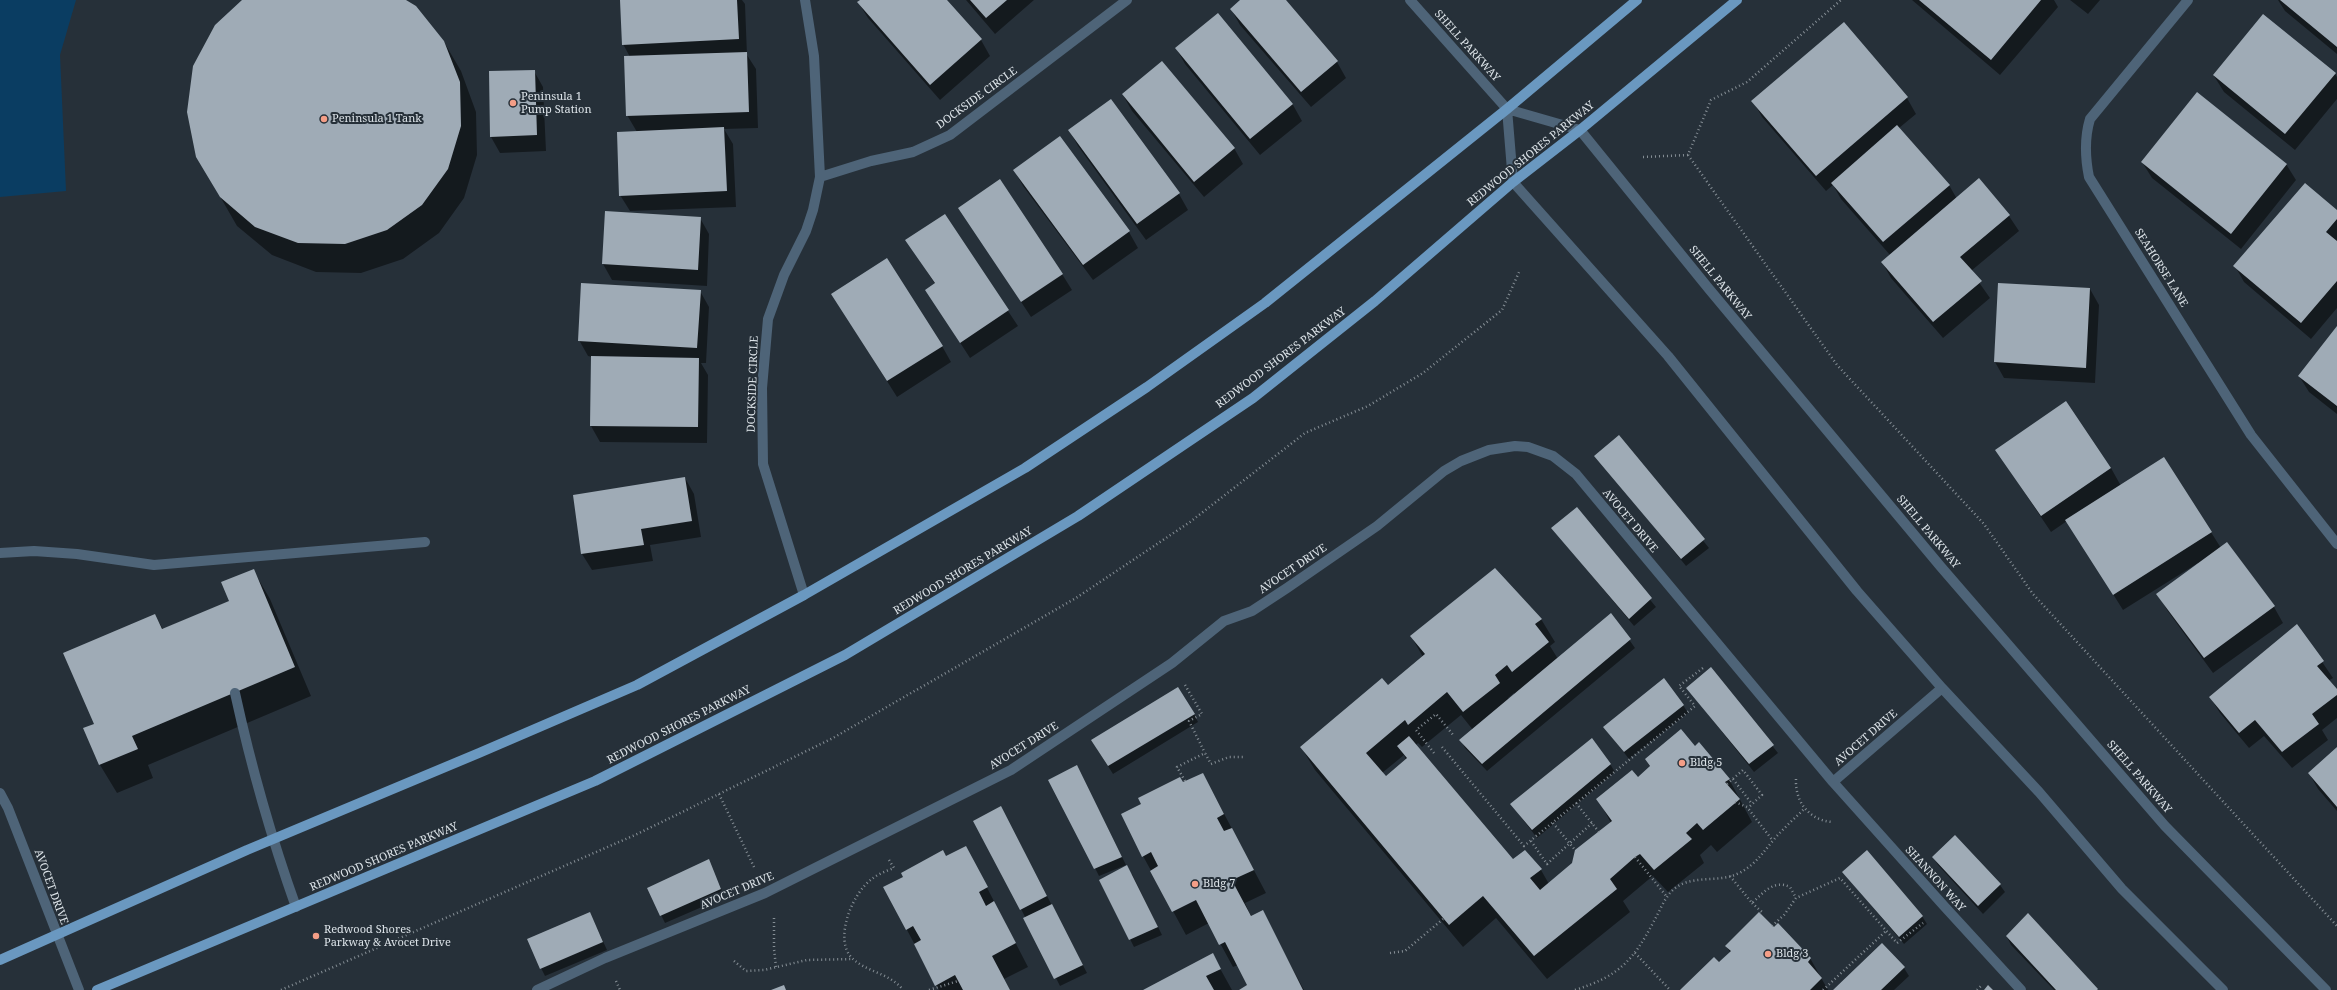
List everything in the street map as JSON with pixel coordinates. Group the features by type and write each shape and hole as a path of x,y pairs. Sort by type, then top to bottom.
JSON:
{"main road":[{"path":"0,960 272,840 637,684 804,595 1025,468 1147,387 1265,303 1507,109 1637,0"},
{"name":"REDWOOD SHORES PARKWAY","path":"97,990 595,781 845,655 1071,520 1253,398 1375,301 1513,182 1580,130 1737,0"}],"street":[{"name":"DOCKSIDE CIRCLE","path":"804,595 763,464 762,388 768,319 784,275 806,231 813,210 820,177 814,56 805,0"},
{"name":"DOCKSIDE CIRCLE","path":"820,177 871,160 913,152 950,135 1127,0"},
{"name":"SHELL PARKWAY","path":"1410,0 1507,109"},
{"name":"SEAHORSE LANE","path":"2188,0 2090,119 2086,132 2086,161 2089,177 2251,435 2337,544"},
{"path":"1580,130 1507,109 1513,182 1668,356 1857,591 1942,688 2039,792 2122,889 2223,990"},
{"name":"SHELL PARKWAY","path":"1580,130 1708,289 1941,566 2165,826 2326,990"},
{"name":"AVOCET DRIVE","path":"537,990 605,958 765,894 1011,770 1172,663 1224,621 1252,611 1377,526 1444,471 1475,454 1515,446 1528,447 1553,456 1576,474 1833,782 1942,688"},
{"path":"0,553 34,551 77,554 154,565 425,542"},
{"path":"235,693 250,762 272,840 296,907"},
{"name":"SHANNON WAY","path":"1833,782 1944,906 2022,990"},
{"name":"AVOCET DRIVE","path":"0,793 8,808 31,865 56,935 78,990"}],"path":[{"path":"1688,155 1711,100 1747,82 1841,0"},
{"path":"1643,157 1688,155"},
{"path":"1688,155 1837,365 1984,524 2034,594 2337,926"},
{"path":"281,990 635,835 833,738 1076,598 1190,522 1305,433 1368,406 1424,373 1502,310 1520,270"},
{"path":"1442,747 1524,846 1695,706 1679,686 1725,654"},
{"path":"1172,663 1202,714 1188,721 1211,764 1229,757 1244,757"},
{"path":"1434,753 1416,730 1436,714 1454,736"},
{"path":"1185,781 1177,767 1205,753"},
{"path":"1727,784 1743,770 1762,795 1748,808"},
{"path":"1732,779 1752,804"},
{"path":"719,794 754,867"},
{"path":"1735,802 1748,808 1773,841"},
{"path":"1576,803 1599,832"},
{"path":"1575,990 1592,984 1617,971 1635,953 1667,897 1674,889 1702,879 1730,876 1753,864 1804,809"},
{"path":"1553,822 1576,850"},
{"path":"1531,841 1547,864 1592,823"},
{"path":"853,959 844,942 847,917 868,882 894,868 876,839"},
{"path":"1635,857 1667,897"},
{"path":"1730,876 1752,903 1762,912 1760,914"},
{"path":"1772,926 1784,915 1796,898 1821,888 1840,878 1897,943 1944,906"},
{"path":"1752,903 1769,888 1779,884 1790,887 1796,898"},
{"path":"772,912 775,924 774,948 776,967"},
{"path":"1390,953 1405,951 1443,919"},
{"path":"1822,990 1886,931"},
{"path":"1635,953 1670,990"},
{"path":"734,961 746,971 776,967 807,960 853,959 891,979 903,990"},
{"path":"929,990 958,981"}],"shaded area":[{"path":"0,0 76,0 60,55 66,191 0,197"}],"building":[{"name":"Peninsula 1 Tank","path":"242,0 406,0 416,6 444,41 460,82 461,126 448,169 422,205 387,230 345,244 298,243 255,227 220,197 196,157 187,112 193,66 215,25"},
{"path":"620,0 737,0 739,39 622,45"},
{"path":"860,0 947,0 982,39 930,85 857,2"},
{"path":"970,0 1007,0 986,18"},
{"path":"1240,0 1286,0 1338,61 1301,92 1230,9"},
{"path":"1919,0 2041,0 1991,60"},
{"path":"2280,0 2337,0 2337,47"},
{"path":"1218,13 1293,104 1250,139 1175,48"},
{"path":"2263,14 2336,73 2285,134 2213,75"},
{"path":"1844,22 1908,97 1816,176 1751,101"},
{"path":"747,52 749,112 626,116 624,56"},
{"path":"1162,61 1235,148 1194,182 1122,94"},
{"name":"Peninsula 1 Pump Station","path":"535,70 537,135 490,137 489,71"},
{"path":"2197,92 2287,164 2231,234 2141,162"},
{"path":"1111,99 1180,193 1137,224 1068,130"},
{"path":"1897,125 1950,185 1883,242 1831,183"},
{"path":"724,127 727,191 619,196 617,132"},
{"path":"1060,136 1130,231 1083,265 1013,170"},
{"path":"1979,178 2010,215 1960,257 1982,281 1933,322 1881,262"},
{"path":"1000,179 1063,274 1021,302 958,208"},
{"path":"2305,183 2337,210 2337,219 2326,232 2337,241 2337,281 2301,323 2233,266"},
{"path":"605,211 701,217 698,270 602,264"},
{"path":"945,214 1009,310 960,343 925,290 935,283 905,240"},
{"path":"887,258 943,346 887,381 831,294"},
{"path":"581,283 701,290 697,348 578,341"},
{"path":"1998,283 2090,288 2086,368 1994,362"},
{"path":"2337,326 2337,406 2298,376"},
{"path":"591,356 699,358 698,427 590,426"},
{"path":"2066,401 2111,468 2041,516 1995,450"},
{"path":"1619,435 1705,539 1681,559 1594,456"},
{"path":"2164,457 2212,532 2113,595 2065,520"},
{"path":"685,477 692,521 641,529 644,545 581,554 573,495"},
{"path":"1577,507 1652,598 1629,619 1551,528"},
{"path":"2227,542 2275,606 2204,658 2156,594"},
{"name":"Bldg 5","path":"1495,568 1542,619 1535,624 1549,642 1512,672 1507,665 1495,675 1500,683 1463,712 1447,692 1408,725 1405,720 1366,753 1386,776 1407,758 1397,746 1409,736 1513,859 1525,850 1542,869 1530,878 1540,890 1572,863 1575,850 1612,821 1596,799 1632,770 1638,777 1650,766 1645,759 1681,729 1695,746 1699,742 1730,779 1725,782 1740,799 1703,830 1697,823 1686,833 1692,839 1654,870 1640,854 1635,857 1610,879 1617,889 1534,956 1483,896 1449,925 1300,747 1382,678 1388,685 1425,654 1410,636"},
{"path":"254,569 295,667 132,736 138,749 99,765 83,728 94,724 63,653 155,614 162,629 229,601 221,582"},
{"path":"1611,613 1631,639 1482,764 1459,740"},
{"path":"2297,624 2324,661 2317,666 2337,689 2337,695 2312,714 2319,724 2282,752 2255,720 2239,733 2209,697"},
{"path":"1711,667 1774,745 1749,764 1686,688"},
{"path":"1664,678 1684,705 1624,752 1603,727"},
{"path":"1178,687 1195,714 1108,766 1091,740"},
{"path":"1592,738 1611,764 1532,830 1510,804"},
{"path":"2337,747 2337,807 2308,773"},
{"path":"1077,765 1122,857 1094,869 1048,780"},
{"name":"Bldg 7","path":"1203,773 1224,814 1217,818 1224,831 1232,828 1254,870 1232,880 1251,916 1263,910 1303,990 1239,990 1247,985 1225,942 1219,945 1196,900 1172,912 1150,871 1158,866 1151,852 1142,857 1121,814 1141,804 1138,798 1180,777 1183,782"},
{"path":"1001,806 1047,896 1020,910 973,821"},
{"path":"1955,835 2001,884 1978,906 1932,857"},
{"path":"966,846 988,887 979,892 986,906 994,901 1016,943 992,956 1010,990 963,990 955,975 935,986 914,944 921,940 913,926 906,930 883,887 903,877 901,873 943,850 946,856"},
{"path":"1867,850 1923,916 1899,937 1842,872"},
{"path":"709,859 721,889 660,916 647,888"},
{"path":"1127,865 1158,927 1129,940 1099,880"},
{"path":"1052,904 1083,965 1054,979 1023,918"},
{"path":"590,912 603,942 540,969 527,939"},
{"name":"Bldg 3","path":"1759,912 1774,927 1778,923 1811,958 1808,962 1822,978 1810,990 1680,990 1714,957 1719,962 1731,951 1725,946"},
{"path":"2028,913 2098,989 2097,990 2056,990 2006,936"},
{"path":"1882,943 1905,967 1881,990 1833,990"},
{"path":"1213,953 1221,969 1206,976 1214,990 1143,990"},
{"path":"784,985 786,990 771,990"},
{"path":"1988,985 1993,990 1984,990"}],"place":[{"name":"Peninsula 1 Pump Station","path":"513,103"},
{"name":"Peninsula 1 Tank","path":"324,119"},
{"name":"Bldg 5","path":"1682,763"},
{"name":"Bldg 7","path":"1195,884"},
{"name":"Redwood Shores Parkway & Avocet Drive","path":"316,936"},
{"name":"Bldg 3","path":"1768,954"}]}
